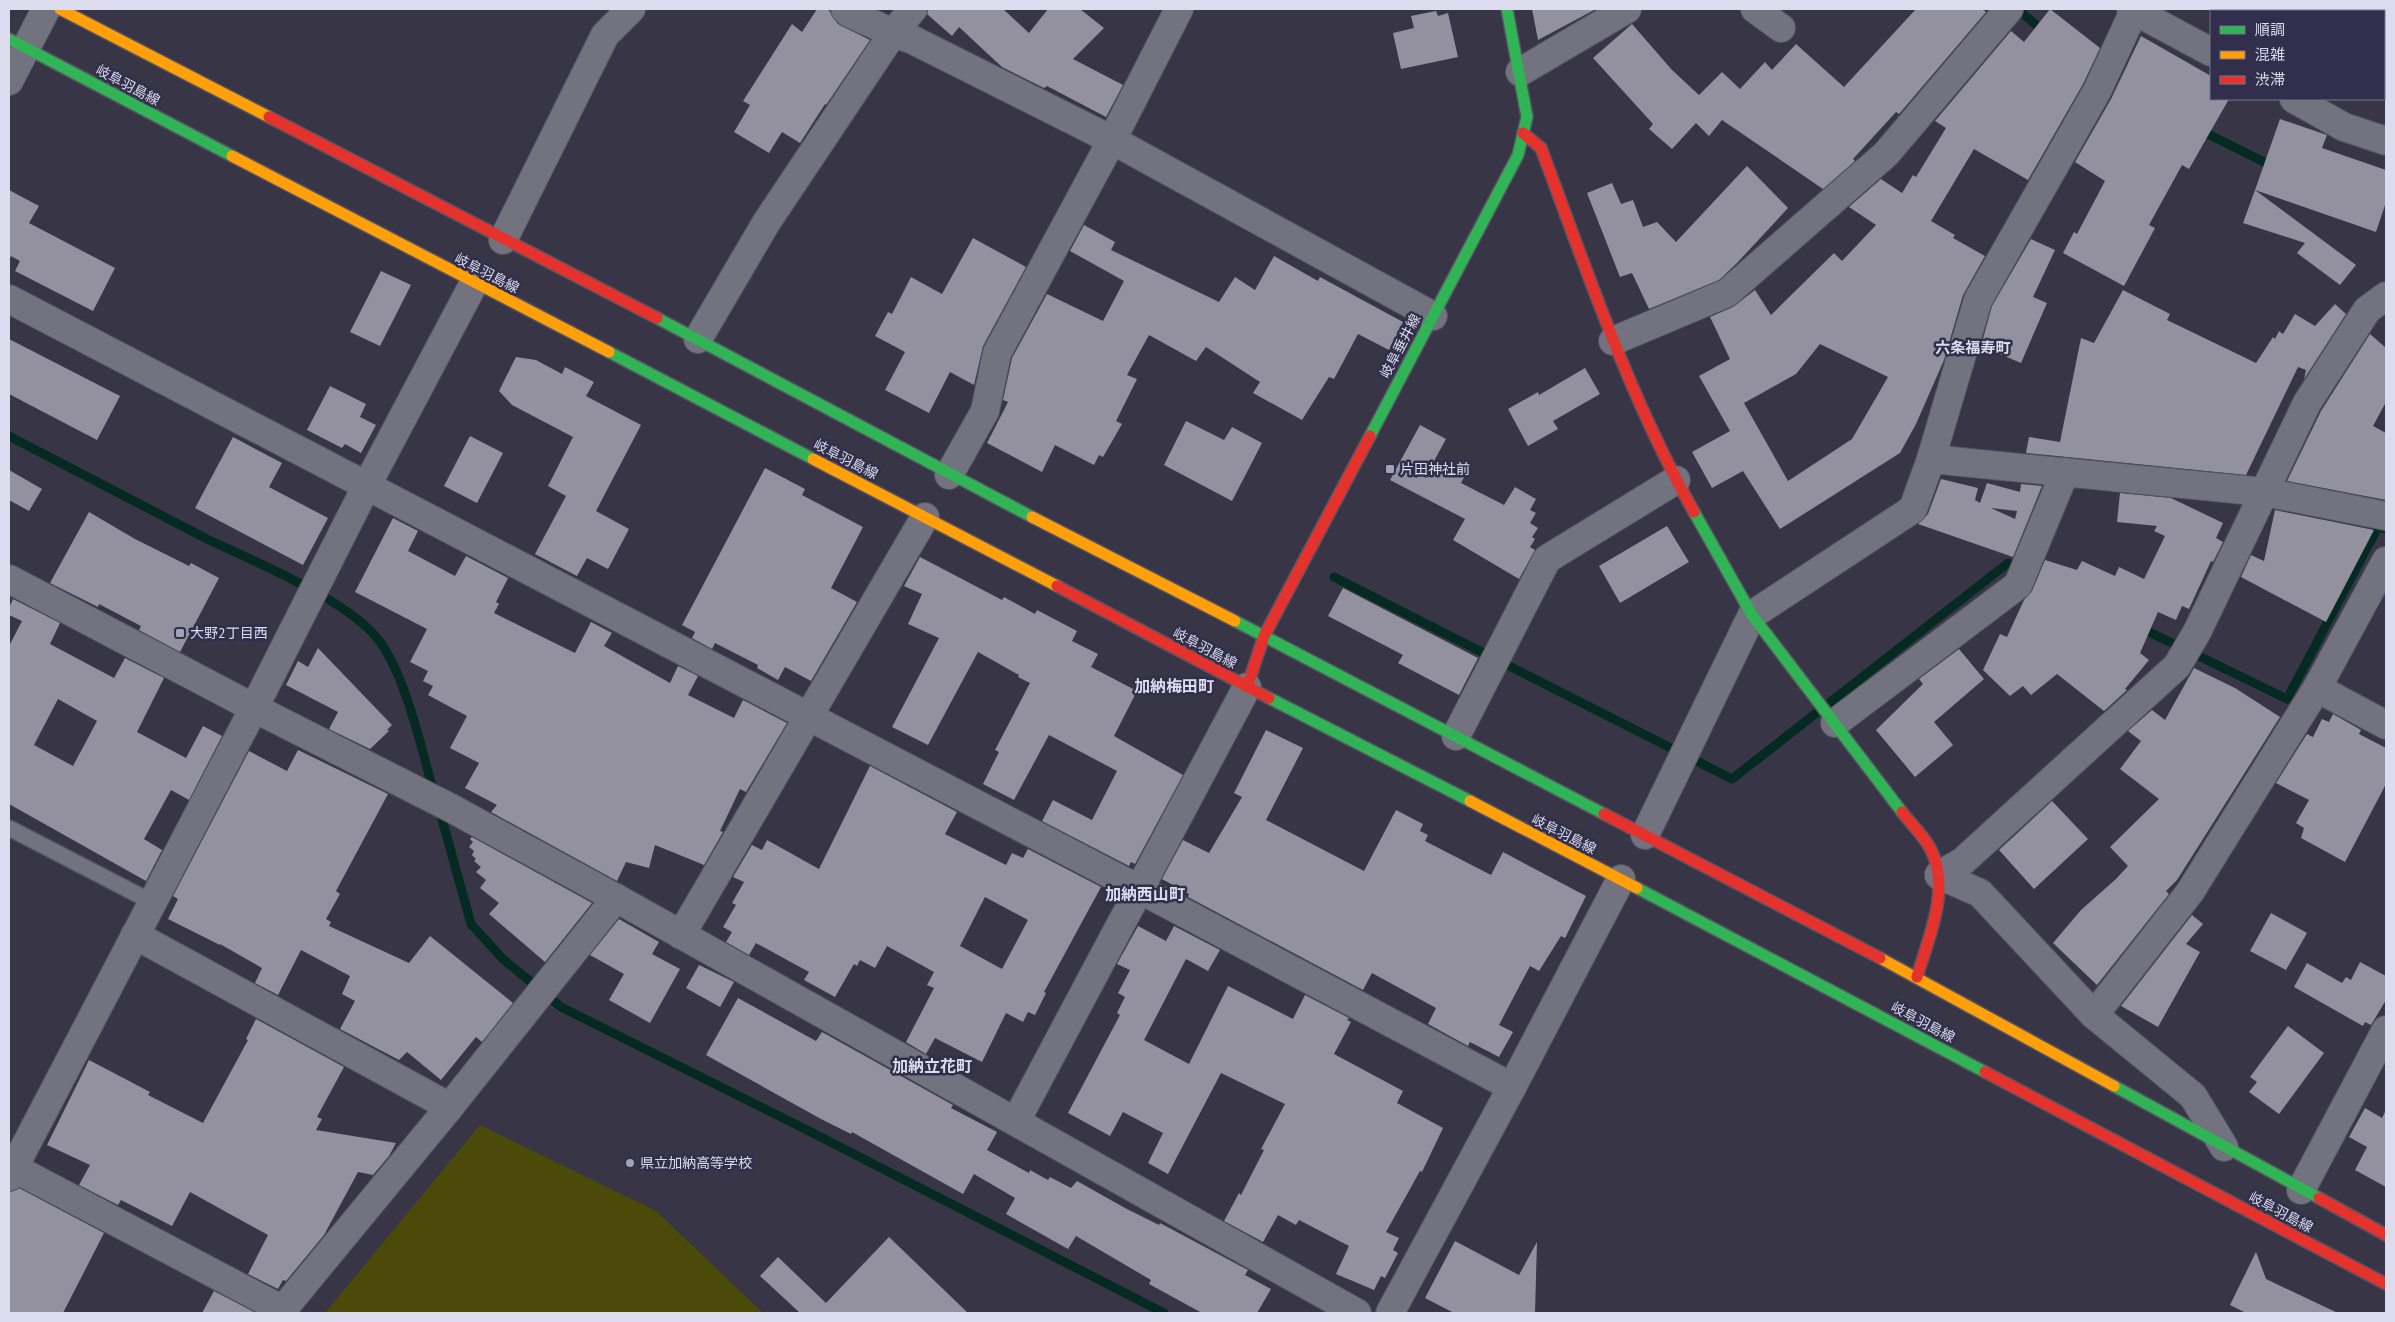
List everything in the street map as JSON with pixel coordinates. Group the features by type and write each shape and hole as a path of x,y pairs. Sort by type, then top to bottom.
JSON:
{"main road":[{"path":"60,9 1917,977 2301,1190 2386,1235"},
{"name":"岐阜垂井線","path":"1247,687 1264,636 1518,155 1527,118 1507,9"},
{"name":"岐阜羽島線","path":"17,44 1247,687 1621,879 2386,1284"},
{"path":"1523,133 1541,148 1613,341 1676,480 1752,615 1932,851 1939,875 1936,912 1917,977"}],"street":[{"path":"9,81 17,44 46,9"},
{"path":"503,240 605,35 631,9"},
{"path":"845,9 849,13 892,33 913,40 1112,140 1433,316"},
{"path":"698,340 766,223 892,33 913,9"},
{"path":"949,474 985,411 997,353 1112,140 1179,9"},
{"path":"1520,72 1627,9"},
{"path":"1755,9 1781,28"},
{"path":"1613,341 1726,292 1886,154 2009,9"},
{"path":"1645,835 1752,615 1913,509 1931,459 1978,300 2097,92 2133,10 2210,51"},
{"path":"2296,100 2344,127 2386,141"},
{"path":"474,283 366,487 254,708 11,1172 282,1312 448,1109 616,898"},
{"path":"1939,875 1962,862 2177,666 2197,632 2308,403 2367,310 2386,296"},
{"path":"9,299 366,487 1139,888 1512,1087"},
{"path":"1931,459 2264,492 2386,516"},
{"path":"1834,723 2018,585 2065,472"},
{"path":"1456,736 1547,559 1676,480"},
{"path":"681,935 925,517"},
{"path":"2094,1015 2190,892 2317,688 2386,561"},
{"path":"9,579 254,708 449,807 616,898 1357,1313"},
{"path":"1016,1122 1247,687"},
{"path":"2317,688 2386,725"},
{"path":"1939,875 1980,893 2094,1015 2193,1096 2224,1147"},
{"path":"1390,1313 1512,1087 1621,879"},
{"path":"135,935 439,1101 448,1109"},
{"path":"2301,1190 2386,1030"}],"lane":[{"path":"9,828 152,902"}],"shaded area":[{"path":"480,1125 656,1211 763,1313 325,1313"}],"building":[{"path":"817,9 828,9 838,24 870,40 800,143 782,132 769,153 734,132 750,105 743,101 792,24 802,32"},
{"path":"928,9 1003,9 1029,33 1048,9 1080,9 1104,28 1073,59 1123,85 1106,117 1047,86 1044,88 1002,67 959,27 952,36 927,14"},
{"path":"1532,9 1596,9 1538,40"},
{"path":"1916,9 1982,9 1986,12 1899,114 1896,112 1853,159 1855,161 1823,189 1722,120 1709,136 1696,123 1672,149 1649,129 1653,124 1593,58 1632,24 1672,70 1699,95 1722,72 1740,89 1765,62 1772,70 1796,44 1844,87"},
{"path":"2050,9 2100,48 2083,84 2028,180 1974,149 1931,221 1955,235 1953,238 1985,256 1963,295 1944,360 1916,424 1900,453 1780,529 1743,471 1712,488 1692,452 1730,431 1699,376 1730,359 1710,317 1733,307 1755,290 1771,315 1834,253 1842,261 1876,225 1849,207 1881,179 1902,193 1913,175 1916,177 1946,128 1935,121 2011,31 2024,42","holes":["1820,344 1888,377 1852,439 1788,481 1744,403 1796,374"]},
{"path":"1436,11 1438,16 1448,13 1458,57 1401,69 1393,33 1414,28 1411,16"},
{"path":"2141,36 2210,75 2210,100 2228,100 2189,169 2182,165 2149,225 2155,228 2124,286 2063,253 2074,232 2077,234 2105,181 2075,162 2111,99"},
{"path":"2280,119 2327,135 2322,148 2386,170 2386,202 2376,232 2255,190"},
{"path":"1747,166 1788,208 1719,280 1649,309 1632,273 1620,277 1587,193 1612,183 1621,204 1633,200 1643,227 1657,222 1676,242"},
{"path":"9,190 39,206 29,223 115,268 93,311 15,271 20,261 11,256 9,261"},
{"path":"2255,190 2356,265 2340,285 2297,253 2305,243 2243,223"},
{"path":"1084,225 1115,242 1111,250 1219,302 1235,277 1255,290 1274,256 1318,281 1320,277 1403,322 1389,350 1358,334 1334,379 1329,377 1302,420 1253,393 1260,382 1206,347 1196,361 1149,335 1127,375 1137,379 1116,421 1122,424 1103,457 1099,455 1094,465 1055,445 1042,472 987,443 1008,402 1003,400 1012,358 1047,294 1103,321 1124,281 1070,251"},
{"path":"973,238 1026,267 983,346 974,385 950,372 929,413 885,390 905,352 875,336 888,312 892,314 911,277 942,294"},
{"path":"2031,239 2055,250 2033,297 2047,303 2021,363 1981,346 1992,306"},
{"path":"381,271 411,285 380,346 350,332"},
{"path":"2123,290 2170,314 2167,320 2256,363 2273,337 2275,339 2279,331 2283,334 2295,314 2315,326 2335,304 2346,314 2304,379 2306,370 2298,367 2246,475 2026,453 2029,437 2060,442 2081,338 2094,343"},
{"path":"2370,334 2386,348 2386,402 2373,426 2386,433 2386,500 2287,481 2321,411"},
{"path":"9,339 120,396 97,440 9,394"},
{"path":"516,357 536,360 562,374 565,367 594,382 586,396 641,425 596,511 629,529 608,569 587,558 577,576 535,554 566,496 548,486 573,437 512,405 499,391"},
{"path":"1585,368 1600,394 1553,421 1558,429 1528,446 1508,409 1538,392 1539,395"},
{"path":"330,386 366,404 360,417 376,425 361,453 345,444 342,448 307,430"},
{"path":"1186,421 1224,440 1232,427 1262,443 1232,501 1164,465"},
{"path":"1420,425 1446,439 1434,461 1464,477 1461,483 1504,505 1515,487 1536,499 1530,510 1536,513 1530,523 1538,528 1532,537 1535,539 1530,547 1535,550 1519,579 1453,540 1465,519 1390,480"},
{"path":"470,436 503,453 477,503 444,486"},
{"path":"233,437 282,463 269,487 328,518 303,565 195,508"},
{"path":"765,468 805,489 802,495 863,527 831,588 857,602 811,681 785,667 778,680 757,668 758,665 715,643 712,649 692,638 695,632 682,625"},
{"path":"9,470 42,489 29,511 9,500"},
{"path":"1941,479 1978,488 1975,500 1980,503 1987,483 2020,492 2021,484 2042,486 2013,557 1918,524 1928,514","holes":["1991,508 2017,511 2015,519"]},
{"path":"2120,493 2171,498 2223,523 2216,538 2223,542 2213,562 2211,561 2189,609 2182,606 2176,620 2158,612 2140,653 2149,660 2125,689 2127,690 2104,711 2057,674 2031,695 2023,686 2010,696 1983,670 2000,634 2007,637 2024,600 2032,591 2045,560 2077,570 2082,561 2115,576 2119,567 2144,579 2165,536 2154,531 2157,526 2117,522"},
{"path":"2275,510 2374,530 2326,622 2241,577 2251,555 2264,561"},
{"path":"89,512 135,539 189,566 191,563 219,578 180,652 139,630 141,626 99,604 98,607 50,583"},
{"path":"393,518 418,531 408,551 455,576 466,556 508,578 496,602 499,604 494,613 575,653 591,622 612,633 604,646 670,683 678,666 698,676 688,695 734,718 743,700 787,723 746,792 740,789 720,831 723,832 704,865 655,845 649,868 626,862 617,881 491,812 497,805 465,788 479,763 450,748 467,716 428,695 433,686 423,681 428,671 410,662 427,629 355,592"},
{"path":"1667,526 1689,562 1620,603 1599,566"},
{"path":"920,557 1002,600 1004,597 1035,614 1037,610 1077,631 1072,641 1098,654 1091,667 1137,691 1114,736 1183,775 1135,864 1131,862 1129,866 1042,821 1053,800 1092,820 1117,771 1049,735 1014,800 983,784 999,752 995,750 1030,683 1018,677 1019,675 978,652 928,745 892,727 939,638 908,624 922,594 904,586"},
{"path":"1343,588 1478,658 1459,695 1398,663 1403,655 1328,616"},
{"path":"13,599 60,623 50,644 114,678 125,658 164,678 137,732 186,758 203,726 222,736 189,800 171,790 144,839 162,850 146,881 9,804 9,646 22,621 9,615 9,608","holes":["58,699 97,721 73,766 34,745"]},
{"path":"318,648 392,725 387,730 389,731 370,749 329,729 338,712 286,685 298,661 308,667"},
{"path":"1959,649 1984,679 1934,722 1953,745 1915,777 1876,730 1923,684 1919,679"},
{"path":"2194,668 2235,688 2280,717 2177,880 2166,891 2169,894 2097,985 2053,943 2081,910 2128,866 2110,847 2159,799 2120,769 2141,741 2128,731 2152,710 2165,720"},
{"path":"2333,714 2361,730 2359,734 2386,748 2386,784 2345,862 2301,838 2304,828 2296,823 2309,800 2276,783 2307,734 2313,737 2322,719 2329,722"},
{"path":"1266,730 1303,748 1266,820 1364,871 1396,810 1423,824 1420,831 1428,835 1425,841 1491,875 1503,852 1586,896 1565,938 1561,936 1539,971 1530,966 1499,1025 1513,1032 1499,1057 1470,1042 1468,1046 1428,1024 1436,1008 1372,973 1363,990 1188,897 1189,894 1162,879 1183,840 1209,853 1242,797 1234,793"},
{"path":"298,750 388,794 336,891 340,894 326,919 331,922 329,926 409,963 430,936 513,1003 482,1042 476,1037 441,1080 407,1052 399,1060 340,1029 355,1001 342,994 350,976 301,950 278,995 255,983 262,968 220,944 168,919 178,899 173,896 249,751 287,771"},
{"path":"870,766 957,812 945,834 1006,865 1012,853 1023,858 1028,849 1101,887 1044,992 1046,993 1035,1015 1028,1012 1023,1022 1006,1013 982,1062 935,1038 926,1054 906,1042 934,988 927,985 934,972 887,946 875,968 860,960 857,966 854,964 835,997 804,980 809,972 756,943 749,955 726,942 732,932 723,927 736,905 732,903 744,882 733,877 752,845 762,850 767,840 819,869","holes":["985,897 1028,920 1002,969 960,946"]},
{"path":"2052,801 2088,839 2034,889 1999,850"},
{"path":"472,837 592,903 545,962 489,914 499,903 480,888 486,880 476,872 481,867 474,861 476,859 472,855 474,851 469,847 473,842 470,839"},
{"path":"2271,913 2307,933 2286,970 2250,951"},
{"path":"2192,915 2203,924 2186,944 2200,952 2158,1027 2121,1006"},
{"path":"619,919 659,942 652,954 680,969 650,1023 609,1000 624,974 590,955"},
{"path":"1138,926 1166,941 1174,926 1220,950 1208,971 1186,959 1144,1040 1189,1064 1228,986 1293,1019 1305,995 1349,1018 1347,1020 1351,1022 1334,1054 1403,1091 1397,1103 1443,1128 1422,1172 1420,1171 1386,1232 1399,1238 1393,1250 1398,1253 1385,1278 1381,1276 1374,1290 1336,1274 1349,1246 1299,1220 1296,1225 1278,1215 1263,1242 1224,1221 1239,1193 1241,1195 1264,1150 1261,1149 1285,1104 1221,1073 1168,1174 1148,1163 1163,1133 1123,1112 1110,1136 1068,1113 1120,1015 1117,1013 1125,997 1118,993 1130,970 1117,964"},
{"path":"2360,962 2386,976 2386,1000 2371,1025 2365,1022 2363,1026 2294,987 2307,963 2342,983 2346,977 2351,980"},
{"path":"699,965 734,982 720,1007 686,988"},
{"path":"738,998 816,1041 822,1032 953,1105 951,1108 997,1132 987,1150 1029,1173 1030,1170 1048,1180 1050,1177 1071,1188 1077,1181 1125,1208 1159,1225 1160,1223 1248,1270 1245,1275 1271,1289 1257,1313 1202,1313 1149,1284 1151,1280 1076,1236 1068,1249 1006,1214 1015,1198 974,1174 963,1194 852,1132 851,1134 821,1119 706,1055"},
{"path":"256,1019 344,1067 317,1117 322,1119 316,1130 396,1143 389,1156 373,1175 358,1172 324,1235 286,1281 283,1280 278,1289 248,1274 268,1235 190,1192 172,1226 121,1200 118,1205 79,1185 90,1165 47,1145 89,1060 150,1092 148,1095 203,1123 248,1040 246,1039"},
{"path":"2288,1026 2324,1053 2279,1114 2249,1092 2257,1082 2250,1077"},
{"path":"2365,1108 2382,1118 2386,1110 2386,1187 2355,1170 2367,1147 2349,1137"},
{"path":"19,1188 104,1233 63,1313 9,1313 9,1192"},
{"path":"889,1237 968,1313 800,1313 760,1276 778,1257 826,1303"},
{"path":"1455,1241 1519,1275 1537,1242 1535,1313 1454,1313 1425,1298"},
{"path":"2256,1252 2266,1279 2338,1313 2246,1313 2230,1305"},
{"path":"214,1291 256,1313 202,1313"}],"waterway":[{"path":"2017,9 2045,32"},
{"path":"2198,129 2274,167"},
{"path":"9,436 207,539 276,571 328,599 350,614 369,630 383,646 400,679 413,717 434,793"},
{"path":"2139,627 2287,699 2378,527 2386,529"},
{"path":"1334,577 1732,779 2008,563 2048,583"},
{"path":"439,808 471,924 503,959 561,1007 803,1128 1164,1313"}],"traffic: fast":[{"path":"1370,436 1518,155 1527,117 1507,9"},
{"path":"9,39 232,156"},
{"path":"657,318 1032,517"},
{"path":"609,352 813,459"},
{"path":"1694,512 1752,615 1902,812"},
{"path":"1235,621 1604,814"},
{"path":"1269,698 1470,801"},
{"path":"1637,888 1985,1072"},
{"path":"2114,1086 2319,1198"}],"traffic: slow":[{"path":"60,9 269,117"},
{"path":"232,156 609,352"},
{"path":"813,459 1057,586"},
{"path":"1032,517 1235,621"},
{"path":"1470,801 1637,888"},
{"path":"1880,958 2114,1086"}],"traffic: jam":[{"path":"269,117 657,318"},
{"path":"1523,133 1541,148 1592,287 1629,379 1649,424 1694,512"},
{"path":"1247,687 1264,636 1370,436"},
{"path":"1057,586 1269,698"},
{"path":"1902,812 1922,836 1932,852 1937,867 1939,883 1935,915 1917,977"},
{"path":"1604,814 1880,958"},
{"path":"1985,1072 2386,1284"},
{"path":"2319,1198 2386,1235"}],"place":[{"name":"片田神社前","path":"1390,469"},
{"name":"大野2丁目西","path":"180,633"},
{"name":"県立加納高等学校","path":"630,1163"}],"district":[{"name":"六条福寿町","path":"1973,347"},
{"name":"加納梅田町","path":"1174,686"},
{"name":"加納西山町","path":"1145,894"},
{"name":"加納立花町","path":"932,1066"}]}
